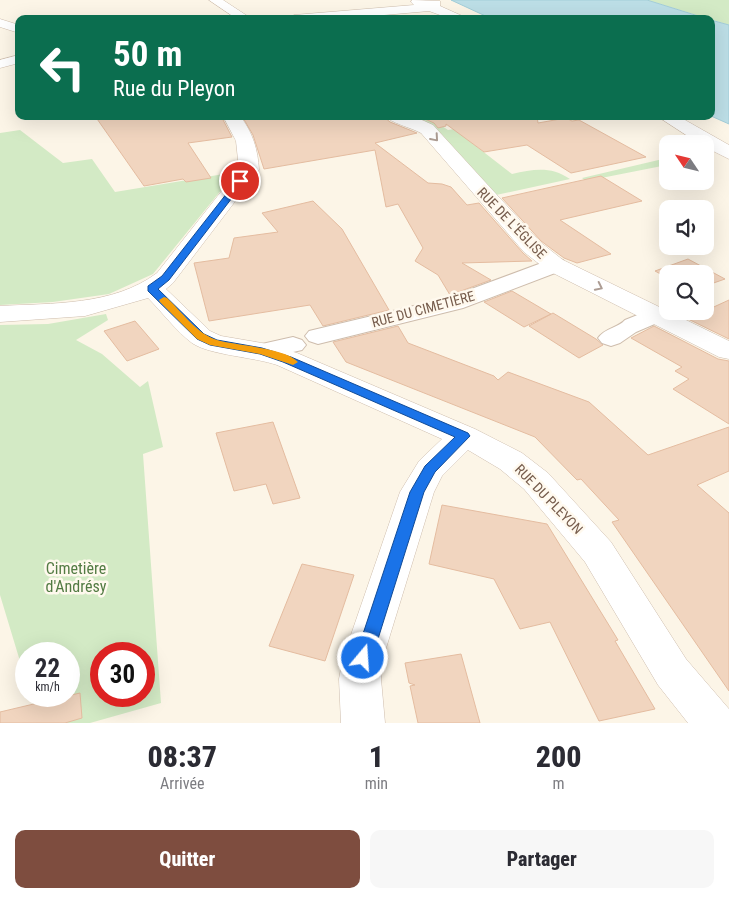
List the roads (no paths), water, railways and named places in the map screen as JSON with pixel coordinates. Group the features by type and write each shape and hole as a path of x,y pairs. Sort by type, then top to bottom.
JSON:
{"street":[{"path":"215,0 239,15"},
{"path":"400,0 426,6 447,15"},
{"path":"335,15 426,6"},
{"path":"0,23 15,28"},
{"path":"0,64 15,60"},
{"path":"0,314 85,308 128,298 152,288 165,278 249,170 249,150 239,125 234,120"},
{"name":"RUE DE L'ÉGLISE","path":"407,120 428,129 532,247 631,327 729,351"},
{"path":"672,120 729,152"},
{"name":"RUE DU CIMETIÈRE","path":"318,336 454,303 555,265"},
{"name":"RUE DU PLEYON","path":"152,288 201,337 229,347 262,351 287,359 464,436 511,461 536,481 598,552 672,672 714,723"},
{"path":"262,351 292,344"},
{"path":"363,723 360,680 363,658 417,492 430,469 464,436"}],"water":[{"path":"451,0 647,0 695,15 483,15"},
{"path":"715,21 729,25 729,124 715,118"}],"park label":[{"name":"Cimetière d'Andrésy","path":"76,577"}]}
